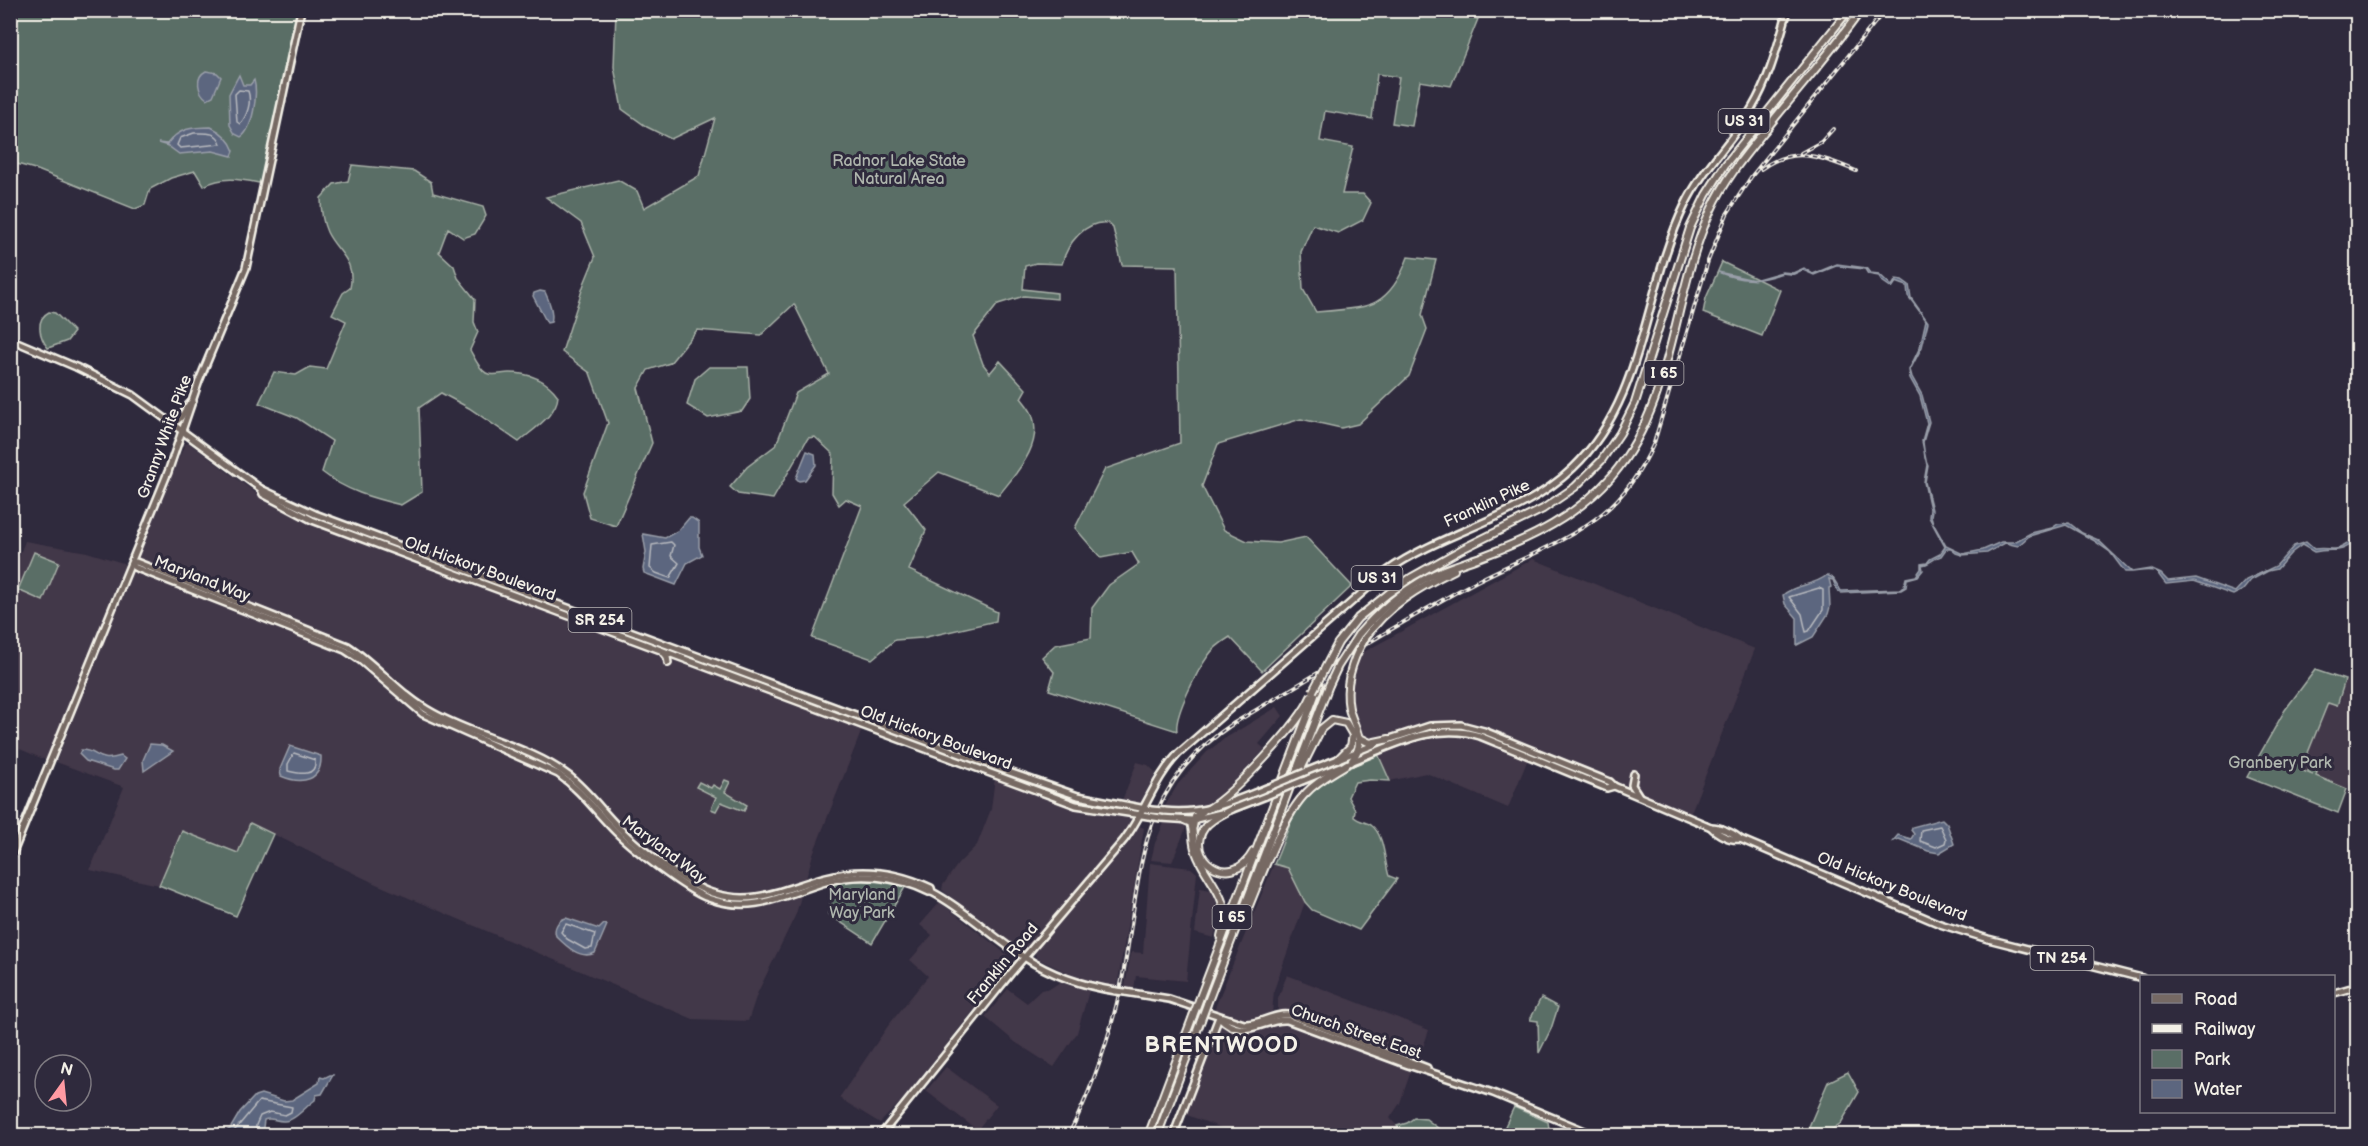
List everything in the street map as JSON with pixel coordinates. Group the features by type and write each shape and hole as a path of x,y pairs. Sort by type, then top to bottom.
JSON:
{"highway":[{"name":"I 65","path":"1148,1136 1319,685 1340,644 1375,605 1412,577 1462,549 1544,509 1575,487 1600,461 1620,433 1635,403 1690,228 1706,195 1725,165 1849,10"},
{"name":"I 65","path":"1157,1136 1329,684 1338,666 1378,613 1415,585 1439,572 1533,536 1566,517 1601,488 1625,460 1644,428 1656,398 1700,239 1718,197 1743,158 1861,10"},
{"path":"1234,934 1294,807 1321,778 1349,763 1357,752 1359,737 1349,709 1349,676 1361,637"},
{"path":"1199,1000 1223,929 1224,910 1220,893 1195,850 1194,820 1205,810 1216,805 1240,782 1300,716 1340,644"},
{"path":"1280,817 1320,730 1325,723 1334,720 1347,724 1353,735 1351,746 1338,759"},
{"path":"1359,737 1369,743 1389,739"},
{"path":"1232,809 1213,820 1203,830 1200,848 1209,865 1226,871 1242,867 1263,833"},
{"path":"1184,820 1191,823 1193,828"}],"main road":[{"name":"Granny White Pike","path":"10,860 132,563 246,267 301,10"},
{"name":"Franklin Pike","path":"1142,812 1159,778 1178,754 1381,576 1417,552 1534,498 1562,478 1588,452 1611,420 1626,387 1683,210 1704,172 1755,103 1773,64 1788,10"},
{"name":"Old Hickory Boulevard","path":"10,339 113,384 146,403 261,489 263,494 295,512 1072,794 1142,812"},
{"path":"172,423 183,417 188,405 193,401"},
{"name":"Maryland Way","path":"132,563 136,562 257,612 348,646 431,715 517,752 545,761 568,776 629,838 665,868 700,892 731,903 776,897 818,879 846,873 914,880 931,888 932,892 952,903 1025,958"},
{"name":"Old Hickory Boulevard","path":"599,624 661,650 1076,805 1150,813 1164,811 1186,813 1205,810 1389,739 1437,725 1461,724 1610,782 1614,786 1711,827 1715,832 1736,840 1740,839 1948,927 2140,977"},
{"path":"661,650 667,657 668,663"},
{"name":"Old Hickory Boulevard","path":"1150,813 1161,818 1194,820 1232,809 1418,735 1444,730 1470,733 1607,788 1614,786"},
{"path":"1634,774 1632,784 1640,797"},
{"name":"Franklin Road","path":"880,1136 1108,859 1142,812"},
{"name":"Church Street East","path":"1025,958 1074,981 1116,991 1169,999 1219,1017 1249,1024 1276,1016 1289,1015 1493,1093 1597,1136"},
{"path":"2335,993 2358,986"},
{"path":"1173,1136 1219,1017"}],"shaded area":[{"path":"189,443 261,497 298,518 863,727 813,854 796,914 757,994 748,1021 693,1019 376,884 250,823 238,853 182,832 159,885 90,870 124,787 56,762 154,514 185,444"},
{"path":"25,541 87,552 123,563 126,566 48,761 15,747 11,756 11,577"},
{"path":"1533,559 1755,649 1690,815 1476,726 1424,723 1372,741 1362,737 1351,691 1353,675 1362,653"},
{"path":"2345,680 2357,686 2357,765 2347,789 2301,770 2328,702 2337,706"},
{"path":"1277,707 1283,716 1259,744 1265,749 1218,799 1197,808 1165,806 1178,784 1207,752"},
{"path":"1450,733 1475,737 1528,759 1508,808 1426,773 1390,781 1378,754 1425,736"},
{"path":"1137,762 1148,765 1156,773 1140,803 1134,805 1121,803"},
{"path":"995,777 1072,807 1131,819 1131,823 1119,839 1025,950 1020,950 942,890 958,864 977,845 991,809"},
{"path":"1165,821 1188,823 1172,862 1151,860 1155,843"},
{"path":"1139,826 1144,828 1117,987 1083,980 1036,958 1035,951"},
{"path":"1150,863 1191,868 1197,873 1186,981 1136,976 1134,989 1125,987 1131,952 1143,953"},
{"path":"1274,864 1288,868 1305,902 1274,990 1272,1014 1255,1021 1245,1021 1214,1010"},
{"path":"1200,888 1211,890 1216,901 1218,919 1214,938 1195,933"},
{"path":"940,902 1010,957 998,971 994,984 973,1011 905,1097 880,1123 839,1098 888,1026 928,976 910,960 932,935 920,925"},
{"path":"1287,975 1429,1030 1418,1062 1287,1013 1278,1012 1278,998"},
{"path":"1060,982 1089,991 1077,1033 1054,1067 1015,1042 985,1017 1008,989 1027,1003 1041,990 1051,988"},
{"path":"1277,1022 1289,1022 1412,1068 1400,1103 1390,1118 1405,1135 1241,1135 1184,1114 1219,1023 1247,1031 1258,1030"},
{"path":"946,1067 997,1105 977,1130 926,1091"}],"green space":[{"path":"11,11 297,11 265,175 259,183 224,180 204,186 195,171 171,178 150,189 145,205 135,209 17,164 14,176 11,175"},
{"name":"Radnor Lake State Natural Area","path":"616,11 1457,11 1478,19 1451,86 1420,81 1412,126 1392,123 1399,77 1377,74 1372,119 1325,111 1320,141 1353,147 1342,194 1363,194 1371,203 1363,220 1338,233 1313,225 1301,252 1303,289 1316,312 1347,309 1376,302 1392,288 1408,257 1436,260 1422,315 1427,329 1409,376 1358,424 1341,428 1301,419 1218,444 1202,486 1224,530 1247,541 1278,543 1306,537 1352,586 1262,671 1230,637 1218,645 1210,653 1193,682 1179,714 1177,731 1049,690 1054,672 1042,657 1055,645 1091,638 1092,608 1109,585 1139,564 1132,552 1101,558 1075,528 1105,469 1180,443 1177,266 1122,265 1113,228 1108,223 1092,225 1078,235 1064,256 1062,264 1036,263 1025,266 1023,289 1057,293 1057,299 1024,296 998,304 973,336 983,364 990,373 1000,361 1026,389 1021,398 1029,408 1035,425 1031,447 1020,468 999,495 939,472 904,502 926,530 909,570 997,612 996,621 922,638 895,640 872,659 812,638 862,506 846,499 839,505 832,493 833,454 815,437 808,438 773,499 738,494 730,487 747,467 776,445 796,393 829,374 794,304 761,335 697,330 670,363 648,370 638,388 652,443 616,526 590,518 583,492 608,423 590,373 562,352 595,257 581,223 546,197 618,180 637,191 644,208 699,176 715,118 671,139 647,127 622,109 614,67"},
{"path":"352,165 414,171 431,182 433,193 483,207 486,216 475,234 463,238 448,228 439,252 454,266 458,278 475,299 474,322 478,332 470,350 486,373 495,375 516,373 530,376 549,386 558,396 557,403 549,416 519,442 469,408 441,393 419,408 422,492 401,505 360,493 331,479 322,472 332,441 297,418 259,403 274,372 296,375 310,367 326,369 346,321 332,314 343,293 350,288 350,270 348,263 327,232 322,215 321,198 334,184 348,181"},
{"path":"1722,262 1780,290 1762,336 1703,313 1706,298"},
{"path":"49,312 55,313 74,332 67,341 48,348 42,339 40,324"},
{"path":"709,367 748,367 750,399 742,411 708,418 687,405 695,379"},
{"path":"34,552 59,562 43,601 18,590"},
{"name":"Granbery Park","path":"2315,670 2345,680 2337,706 2328,703 2301,770 2313,775 2308,772 2308,768 2317,772 2316,776 2347,789 2338,813 2247,777 2285,710"},
{"path":"1378,754 1390,781 1355,782 1348,797 1355,810 1354,817 1376,829 1389,876 1397,879 1359,930 1312,910 1305,902 1288,868 1274,864 1290,824 1303,801 1332,777"},
{"path":"725,780 730,782 725,792 747,805 744,811 721,802 716,811 711,809 716,797 696,787 699,782 711,788 713,785 720,789"},
{"path":"250,823 273,834 236,916 159,885 182,831 238,853"},
{"name":"Maryland Way Park","path":"857,878 882,878 907,884 872,943 828,914 835,882"},
{"path":"1541,998 1558,1007 1551,1029 1539,1053 1538,1021 1530,1020"},
{"path":"1848,1072 1859,1092 1841,1123 1824,1135 1805,1136 1828,1082"},
{"path":"1514,1107 1548,1122 1550,1135 1501,1135"},
{"path":"1414,1118 1426,1119 1447,1135 1405,1135 1397,1126"}],"water":[{"path":"206,71 217,73 221,77 213,96 207,99 201,93 199,85 200,77"},
{"path":"239,75 243,85 250,85 254,80 255,86 254,111 249,127 241,137 235,134 230,125 229,94"},
{"path":"211,127 228,140 234,151 232,156 213,151 179,154 168,146 158,143 167,144 176,135 186,130"},
{"path":"1837,264 1866,268 1870,273 1879,274 1892,286 1896,279 1909,285 1911,298 1928,322 1922,347 1910,370 1922,395 1929,422 1923,442 1924,451 1922,441 1927,423 1920,396 1910,378 1909,370 1920,347 1926,320 1908,296 1907,286 1896,282 1892,288 1879,276 1868,274 1865,269 1836,266 1814,275 1803,270 1794,274 1781,273 1757,279 1782,272 1793,273 1804,268 1813,274"},
{"path":"1718,272 1751,279 1741,279"},
{"path":"545,292 548,299 551,322 547,323 533,296 534,293"},
{"path":"807,451 815,454 816,465 805,480 799,481 796,478"},
{"path":"1926,460 1928,465 1925,482 1933,523 1946,546 1963,554 1983,550 2001,542 2014,542 2031,533 2052,528 2058,524 2069,523 2082,533 2098,540 2132,572 2125,572 2110,552 2066,525 2029,536 2018,546 2005,543 1987,553 1962,555 1946,549 1941,556 1927,563 1940,554 1945,547 1929,517 1930,509 1924,482"},
{"path":"689,518 699,523 699,547 702,555 687,563 676,585 644,573 646,552 643,534 665,538 679,530"},
{"path":"2357,537 2351,545 2340,550 2314,552 2302,545 2291,553 2277,569 2251,580 2243,590 2233,595 2194,581 2166,584 2153,571 2133,572 2150,569 2161,574 2168,581 2196,578 2235,592 2246,580 2276,566 2294,546 2306,542 2314,549 2338,549"},
{"path":"1927,563 1922,565 1923,570 1918,576 1907,579 1906,587 1901,590 1841,593 1837,590 1833,580 1829,579 1831,587 1829,588 1828,614 1813,637 1797,645 1797,618 1785,604 1783,595 1788,591 1822,579 1827,575 1833,578 1841,591 1901,589 1906,578 1916,576 1921,569 1921,564"},
{"path":"150,744 162,745 173,751 144,771 143,760"},
{"path":"290,746 321,756 318,771 314,776 309,779 296,780 281,776 280,769"},
{"path":"81,750 103,758 121,756 125,759 118,770 114,770 86,761 79,754"},
{"path":"1942,819 1947,824 1954,844 1939,853 1899,839 1893,841 1898,835 1911,839 1914,834 1912,827"},
{"path":"566,918 599,929 604,924 607,925 595,953 584,955 579,953 569,948 556,936 557,925"},
{"path":"333,1075 322,1094 316,1095 315,1100 296,1116 287,1121 264,1120 262,1135 219,1135 230,1129 240,1112 255,1096 261,1094 284,1101 292,1100 319,1083 320,1077"}],"railway":[{"path":"1068,1136 1093,1081 1112,1024 1147,839 1159,808 1176,778 1200,749 1234,723 1444,599 1589,524 1619,498 1639,472 1654,443 1708,261 1727,214 1751,177 1885,10"},
{"path":"1801,153 1821,142 1833,129"},
{"path":"1761,169 1785,157 1796,155 1832,161 1856,171"}],"district":[{"name":"BRENTWOOD","path":"1222,1045"}]}
